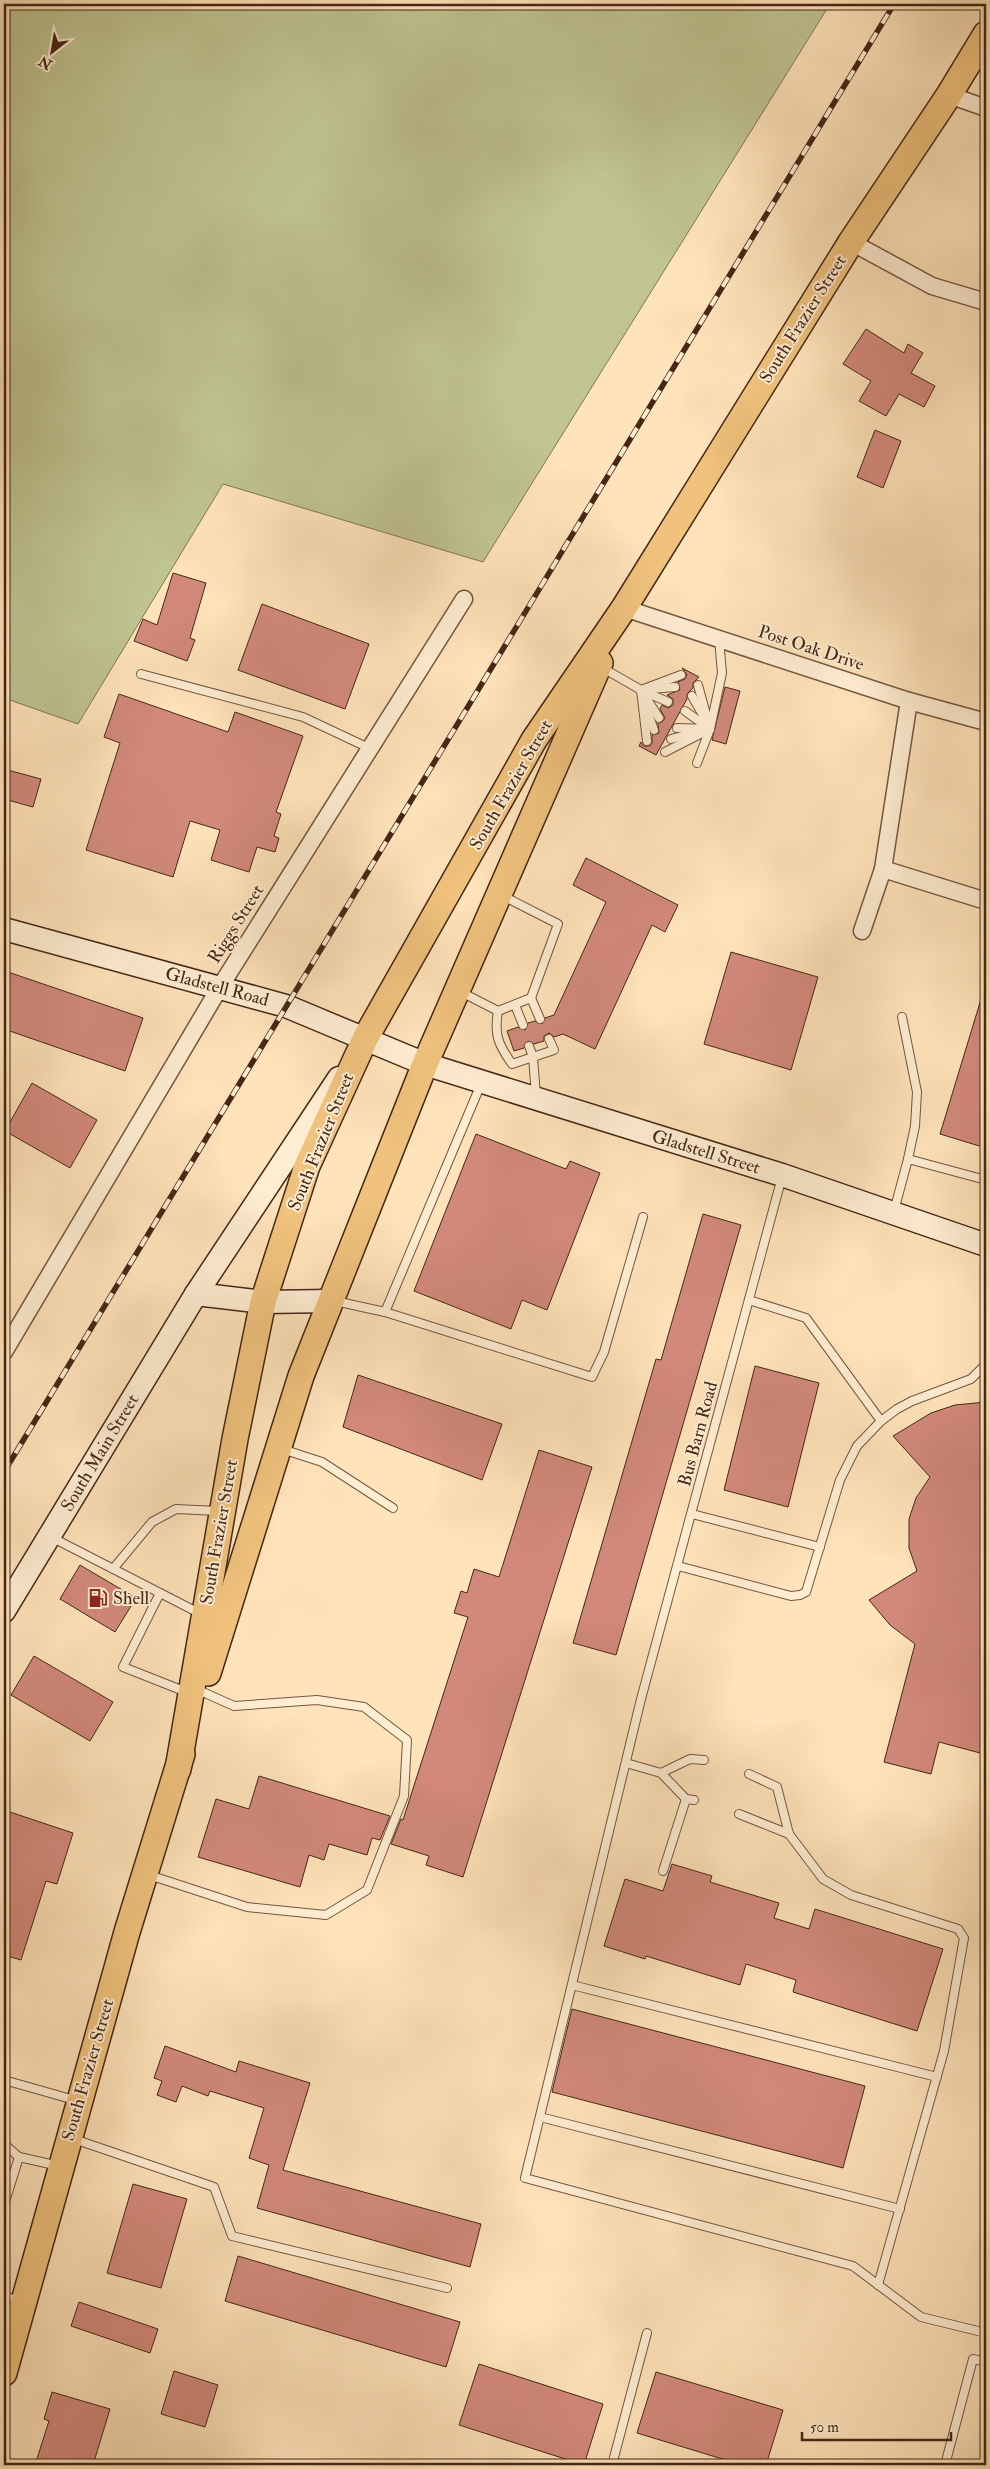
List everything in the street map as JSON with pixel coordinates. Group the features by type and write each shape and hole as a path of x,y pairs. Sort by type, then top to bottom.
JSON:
{"main road":[{"name":"South Frazier Street","path":"4,2373 14,2299 61,2166 145,1874 178,1769 195,1691 204,1616 222,1512 263,1302 307,1166 366,1037 534,740 624,608 851,242 949,95 986,35"},
{"name":"South Frazier Street","path":"195,1691 301,1376 424,1064 624,608"}],"street":[{"path":"949,95 986,108"},
{"path":"851,242 932,286 986,302"},
{"name":"Riggs Street","path":"4,1352 220,987 464,599"},
{"name":"Post Oak Drive","path":"624,608 909,701 986,722"},
{"path":"862,931 883,869 909,701"},
{"path":"883,869 986,901"},
{"name":"Gladstell Road","path":"4,929 286,1006 366,1037 424,1064"},
{"name":"South Main Street","path":"4,1611 196,1294 366,1037"},
{"name":"Gladstell Street","path":"424,1064 782,1175 986,1245"},
{"path":"196,1294 263,1302 331,1301"}],"lane":[{"path":"697,763 710,729 722,673 719,639"},
{"path":"599,666 641,690 668,702"},
{"path":"141,674 303,717 371,749"},
{"path":"641,690 681,675"},
{"path":"698,685 710,729"},
{"path":"641,690 675,687"},
{"path":"641,690 660,718"},
{"path":"641,690 654,730"},
{"path":"641,690 647,741"},
{"path":"692,696 710,729"},
{"path":"685,711 710,729"},
{"path":"677,728 710,729"},
{"path":"671,740 710,729"},
{"path":"665,752 710,729"},
{"path":"499,894 558,924 531,998 540,1020"},
{"path":"457,990 498,1011 531,998"},
{"path":"515,1005 523,1025"},
{"path":"498,1011 495,1030 501,1049 512,1064 554,1050 549,1039"},
{"path":"893,1214 915,1126 917,1092 902,1017"},
{"path":"530,1046 533,1057 536,1100"},
{"path":"385,1312 481,1082"},
{"path":"908,1159 986,1180"},
{"name":"Bus Barn Road","path":"782,1175 641,1699 525,2178 853,2266 878,2285"},
{"path":"331,1301 385,1312 592,1376 604,1352 643,1217"},
{"path":"749,1300 806,1318 881,1421"},
{"path":"678,1566 791,1596 806,1592 845,1467 857,1446 881,1421 912,1401 971,1379 986,1364"},
{"path":"278,1448 322,1462 393,1508"},
{"path":"113,1568 152,1522 176,1509 222,1512"},
{"path":"692,1514 820,1547"},
{"path":"50,1536 204,1616"},
{"path":"145,1874 247,1907 326,1915 367,1890 404,1796 407,1740 364,1707 317,1700 234,1706 123,1667 160,1593"},
{"path":"661,1773 690,1759 704,1760"},
{"path":"626,1763 661,1773 690,1800 663,1871"},
{"path":"749,1774 777,1787 789,1834 806,1860 823,1879 851,1895 958,1929 964,1938 944,2051 878,2285 922,2317 986,2333"},
{"path":"739,1814 789,1834"},
{"path":"572,1985 937,2077"},
{"path":"4,2080 80,2102"},
{"path":"540,2117 900,2209"},
{"path":"69,2138 214,2186 232,2236 447,2288"},
{"path":"4,2144 19,2157 61,2166"},
{"path":"4,2205 19,2157"},
{"path":"612,2465 647,2333"},
{"path":"945,2465 973,2359 986,2362"}],"green space":[{"path":"4,4 830,4 483,562 223,484 78,724 4,698"}],"building":[{"path":"866,329 904,353 908,344 923,353 911,373 935,386 924,407 899,394 886,416 859,401 871,381 843,364"},
{"path":"875,430 901,441 883,488 857,477"},
{"path":"173,573 206,583 190,638 195,640 187,661 134,641 143,619 157,625"},
{"path":"262,604 369,644 345,709 238,670"},
{"path":"682,668 699,677 693,683 693,688 687,694 687,699 656,755 639,746 641,742 644,746 650,746 652,735 659,733 658,723 662,722 665,718 660,709 662,705 668,708 673,705 673,699 667,695 680,690 678,682 685,679 687,675"},
{"path":"725,687 740,691 726,744 712,740"},
{"path":"119,694 228,732 235,712 303,736 276,812 281,814 274,836 279,838 275,852 257,847 249,872 211,860 220,830 190,821 173,877 86,850 120,743 104,737"},
{"path":"4,769 41,779 33,807 4,799"},
{"path":"586,858 678,905 665,932 652,925 595,1049 563,1034 554,1037 549,1033 544,1036 544,1041 534,1044 528,1041 524,1048 514,1051 507,1031 518,1027 525,1030 528,1023 535,1021 542,1024 545,1018 554,1015 606,902 573,885"},
{"path":"731,952 818,977 791,1070 704,1044"},
{"path":"8,972 143,1018 125,1071 4,1029 4,986"},
{"path":"982,996 986,996 986,1148 940,1134"},
{"path":"32,1083 97,1120 70,1168 5,1131"},
{"path":"476,1134 566,1169 570,1161 600,1173 547,1310 522,1300 511,1329 414,1291"},
{"path":"703,1214 741,1225 616,1655 573,1643 656,1359 661,1360"},
{"path":"755,1366 819,1383 788,1507 724,1490"},
{"path":"358,1375 502,1424 482,1480 343,1427"},
{"path":"986,1402 986,1729 980,1753 939,1742 931,1774 884,1762 915,1644 890,1625 869,1600 917,1571 909,1548 909,1519 916,1498 930,1477 893,1436 931,1413 955,1405"},
{"path":"539,1450 592,1467 463,1877 426,1865 429,1856 391,1844 401,1819 403,1820 468,1617 454,1613 461,1591 467,1593 474,1569 499,1577"},
{"name":"Shell","path":"80,1565 136,1598 115,1632 60,1599"},
{"path":"34,1656 113,1702 90,1741 11,1695"},
{"path":"259,1776 390,1816 380,1840 372,1838 367,1855 329,1844 324,1860 309,1855 300,1887 198,1857 216,1799 249,1809"},
{"path":"4,1810 73,1833 57,1884 46,1881 21,1960 4,1955"},
{"path":"672,1864 712,1876 710,1882 779,1903 774,1918 809,1929 815,1909 943,1949 917,2031 793,1992 796,1980 746,1964 740,1985 646,1956 645,1959 604,1946 625,1879 663,1891"},
{"path":"572,2009 865,2086 843,2168 552,2092"},
{"path":"165,2046 236,2072 239,2061 310,2083 283,2170 481,2224 470,2267 257,2208 269,2165 249,2158 264,2108 210,2091 208,2096 182,2086 176,2102 157,2095 162,2081 154,2078"},
{"path":"133,2184 187,2199 161,2288 107,2273"},
{"path":"238,2256 460,2322 446,2367 225,2301"},
{"path":"79,2302 158,2329 150,2353 71,2326"},
{"path":"479,2364 603,2404 584,2465 459,2425"},
{"path":"174,2371 218,2385 205,2427 161,2414"},
{"path":"656,2372 783,2410 766,2465 742,2465 637,2433"},
{"path":"52,2392 110,2409 93,2465 35,2465 49,2421 44,2419"}],"railway":[{"path":"4,1472 894,4"}],"place":[{"name":"Shell","path":"98,1598"}]}
